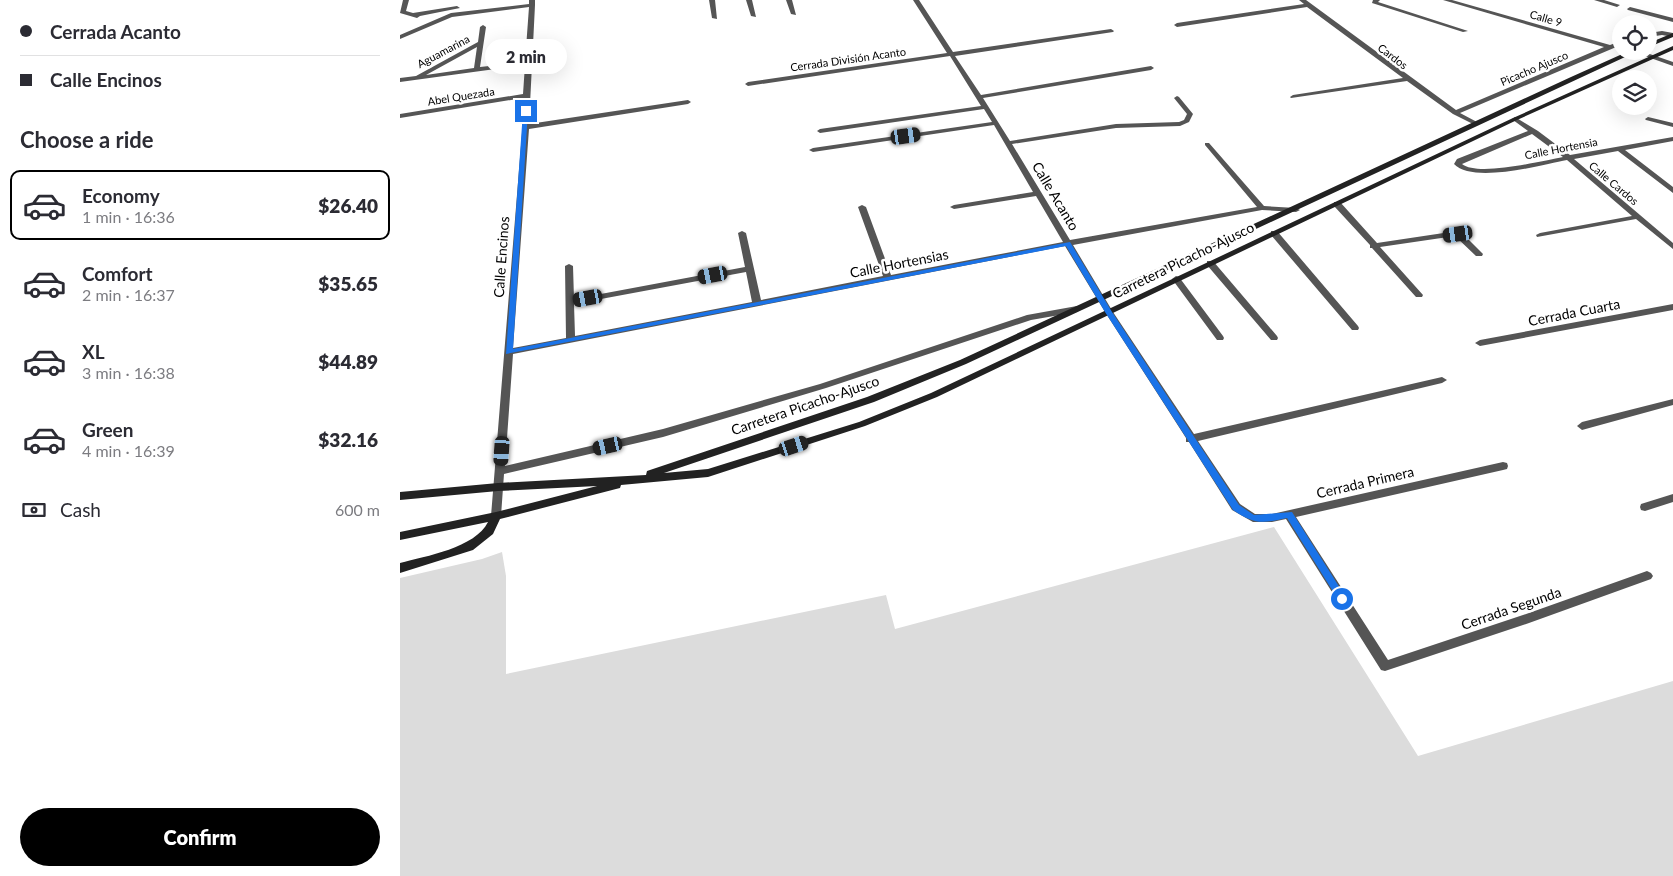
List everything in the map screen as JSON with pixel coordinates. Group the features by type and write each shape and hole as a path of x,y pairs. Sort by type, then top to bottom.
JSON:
{"main road":[{"path":"1657,42 1673,35"},
{"name":"Carretera Picacho-Ajusco","path":"1657,56 1673,48"},
{"name":"Carretera Picacho-Ajusco","path":"400,536 496,516 636,480 703,456 795,427 901,388 1296,210 1475,123 1614,60"},
{"name":"Carretera Picacho-Ajusco","path":"636,480 708,473 862,424 934,395 1515,119 1648,60"},
{"path":"400,496 498,487 636,480"},
{"path":"400,568 469,547 489,531 496,516"}],"street":[{"path":"406,0 401,11 435,21"},
{"path":"400,37 452,12 455,0"},
{"path":"412,14 452,12 523,0"},
{"path":"712,0 715,18"},
{"path":"749,0 754,16"},
{"path":"789,0 794,14"},
{"name":"Calle Acanto","path":"916,0 980,97 1108,312 1236,507"},
{"name":"Cardos","path":"1302,0 1455,113 1475,123"},
{"name":"Calle 9","path":"1446,0 1610,47"},
{"path":"1597,0 1617,5"},
{"path":"1373,1 1465,32"},
{"path":"508,3 532,3"},
{"name":"Calle Encinos","path":"496,516 526,127 526,95 532,3"},
{"path":"1177,25 1308,5"},
{"path":"1630,9 1673,20"},
{"path":"477,70 483,27"},
{"name":"Cerrada División Acanto","path":"748,84 1110,31"},
{"path":"1657,34 1673,35"},
{"name":"Aguamarina","path":"413,78 482,42"},
{"name":"Picacho Ajusco","path":"1455,113 1610,47"},
{"path":"1657,59 1673,64"},
{"path":"400,80 528,63"},
{"path":"980,97 1151,68"},
{"path":"1293,97 1408,79"},
{"name":"Abel Quezada","path":"400,116 526,95"},
{"path":"1008,143 1116,126 1180,124 1187,121 1190,114 1177,98"},
{"path":"526,127 688,102"},
{"path":"820,131 986,107"},
{"name":"Calle Cardos","path":"1515,119 1568,158 1673,247"},
{"path":"1648,119 1673,125"},
{"path":"813,150 996,123"},
{"name":"Calle Hortensia","path":"1533,131 1460,161 1458,164 1464,169 1489,172 1673,139"},
{"path":"1207,144 1262,208"},
{"path":"1618,148 1673,191"},
{"path":"954,208 1038,193"},
{"path":"1337,204 1419,295"},
{"path":"862,207 888,279"},
{"name":"Calle Hortensias","path":"509,352 1068,243 1262,208 1296,210"},
{"path":"1540,235 1636,217"},
{"path":"742,233 748,269 757,304"},
{"path":"1274,233 1355,328"},
{"path":"1373,246 1458,234 1479,254"},
{"path":"1210,263 1274,338"},
{"path":"570,266 571,341"},
{"path":"570,302 748,269"},
{"path":"1176,279 1220,338"},
{"name":"Cerrada Cuarta","path":"1480,343 1673,307"},
{"path":"500,471 663,433 822,386 1030,317 1080,308"},
{"path":"1190,439 1442,380"},
{"path":"1582,426 1673,402"},
{"name":"Cerrada Primera","path":"1236,507 1252,518 1272,518 1503,466"},
{"path":"1645,507 1673,498"},
{"name":"Cerrada Segunda","path":"1289,514 1385,666 1529,618 1646,576"}],"shaded area":[{"path":"1274,527 1418,756 1673,681 1673,876 400,876 400,578 482,559 502,552 506,576 506,674 886,595 895,629"}],"route":[{"path":"526,111 526,133 509,352 1068,243 1108,312 1236,507 1252,518 1272,518 1289,514 1342,599"}]}
